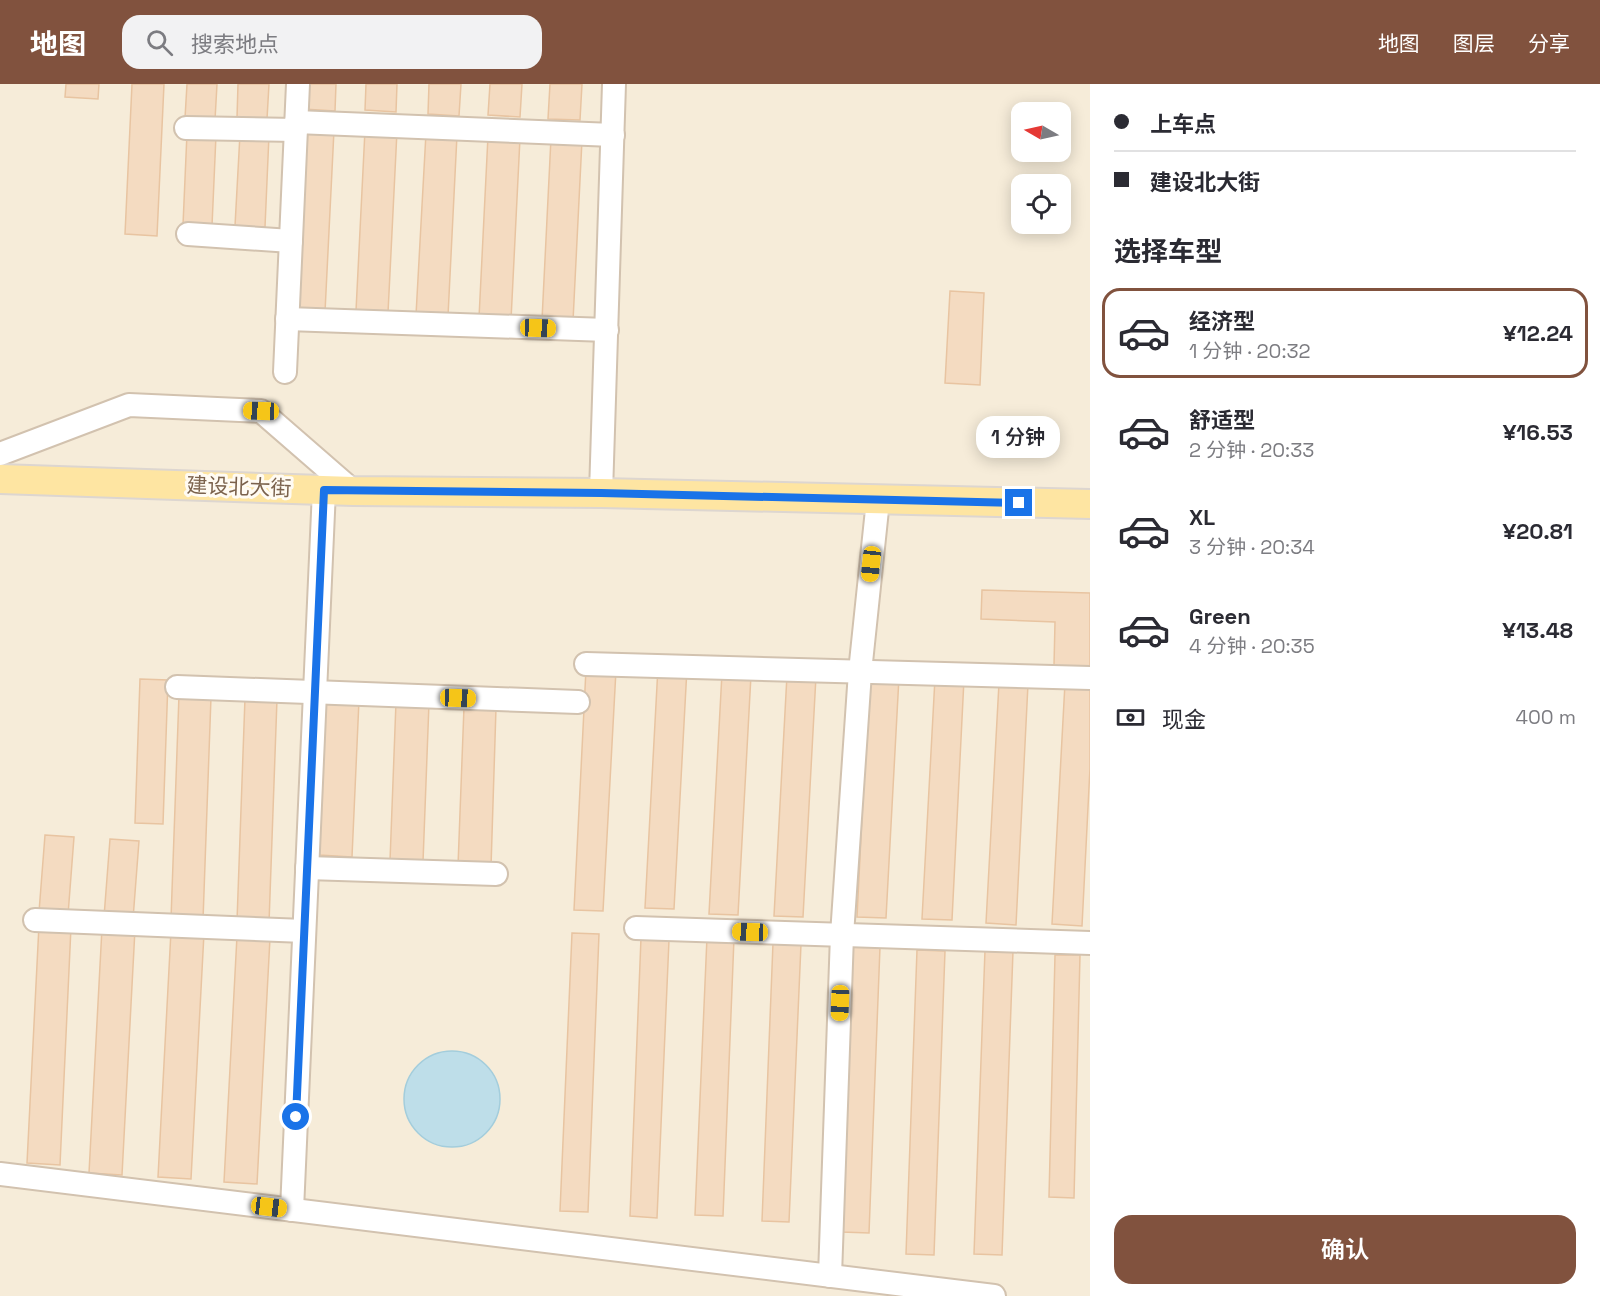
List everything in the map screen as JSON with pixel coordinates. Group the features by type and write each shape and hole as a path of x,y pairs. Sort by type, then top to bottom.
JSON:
{"main road":[{"name":"建设北大街","path":"0,479 353,491 601,493 1090,504"}],"street":[{"path":"285,372 297,84"},
{"path":"601,493 614,84"},
{"path":"186,128 296,126 613,135"},
{"path":"188,234 291,241"},
{"path":"287,319 607,330"},
{"path":"0,454 129,405 261,411 353,491"},
{"path":"292,1210 324,490"},
{"path":"830,1276 842,935 860,672 878,500"},
{"path":"586,664 1090,678"},
{"path":"177,687 578,702"},
{"path":"307,868 496,874"},
{"path":"35,920 304,931"},
{"path":"636,928 1090,943"},
{"path":"0,1174 994,1296"}],"shaded area":[{"path":"0,84 1090,84 1090,1296 0,1296"}],"water":[{"path":"443,1051 461,1051 479,1059 492,1072 500,1090 497,1118 479,1139 461,1147 443,1147 425,1139 412,1126 404,1108 404,1090 412,1072 425,1059"}],"building":[{"path":"66,84 99,84 98,99 65,97"},
{"path":"132,84 164,84 157,236 125,234"},
{"path":"187,84 217,84 215,120 185,118"},
{"path":"238,84 269,84 267,119 237,118"},
{"path":"304,84 336,84 335,111 303,109"},
{"path":"366,84 397,84 396,112 365,110"},
{"path":"429,84 461,84 459,116 428,114"},
{"path":"490,84 522,84 520,117 488,115"},
{"path":"550,84 582,84 580,120 548,119"},
{"path":"302,129 334,130 325,312 293,310"},
{"path":"365,130 397,131 388,313 356,311"},
{"path":"187,133 216,135 212,226 183,225"},
{"path":"426,133 457,135 448,316 416,315"},
{"path":"240,134 269,135 265,227 235,226"},
{"path":"488,136 520,138 511,320 479,318"},
{"path":"551,138 582,140 573,321 542,320"},
{"path":"950,291 984,293 980,385 945,383"},
{"path":"982,590 1090,593 1090,667 1054,666 1055,622 981,619"},
{"path":"658,667 687,668 674,909 645,908"},
{"path":"586,669 616,670 603,911 574,910"},
{"path":"722,673 751,675 738,915 709,914"},
{"path":"787,675 816,676 803,917 774,916"},
{"path":"869,676 899,677 886,918 857,917"},
{"path":"935,678 964,679 952,920 922,919"},
{"path":"140,679 168,680 163,824 135,823"},
{"path":"999,683 1028,684 1016,925 986,923"},
{"path":"1065,683 1090,684 1090,768 1082,926 1052,924"},
{"path":"179,695 211,697 203,920 171,919"},
{"path":"245,698 277,699 269,923 237,921"},
{"path":"326,698 359,700 352,857 319,855"},
{"path":"396,702 429,703 423,862 390,861"},
{"path":"464,707 496,708 491,867 458,866"},
{"path":"45,835 74,837 68,915 39,912"},
{"path":"110,839 139,841 133,919 104,917"},
{"path":"39,925 71,927 60,1165 27,1163"},
{"path":"102,928 135,929 122,1175 89,1173"},
{"path":"171,931 204,933 191,1179 158,1177"},
{"path":"572,933 599,934 588,1212 560,1211"},
{"path":"237,936 270,938 257,1184 224,1182"},
{"path":"707,937 734,938 723,1216 695,1215"},
{"path":"641,938 669,940 657,1218 630,1216"},
{"path":"773,943 801,944 789,1222 762,1221"},
{"path":"852,946 880,947 869,1233 842,1232"},
{"path":"917,950 945,951 934,1255 906,1254"},
{"path":"985,950 1013,951 1002,1255 974,1254"},
{"path":"1055,955 1080,955 1074,1198 1049,1197"}],"route":[{"path":"296,1117 324,490 601,493 1019,503"}]}
